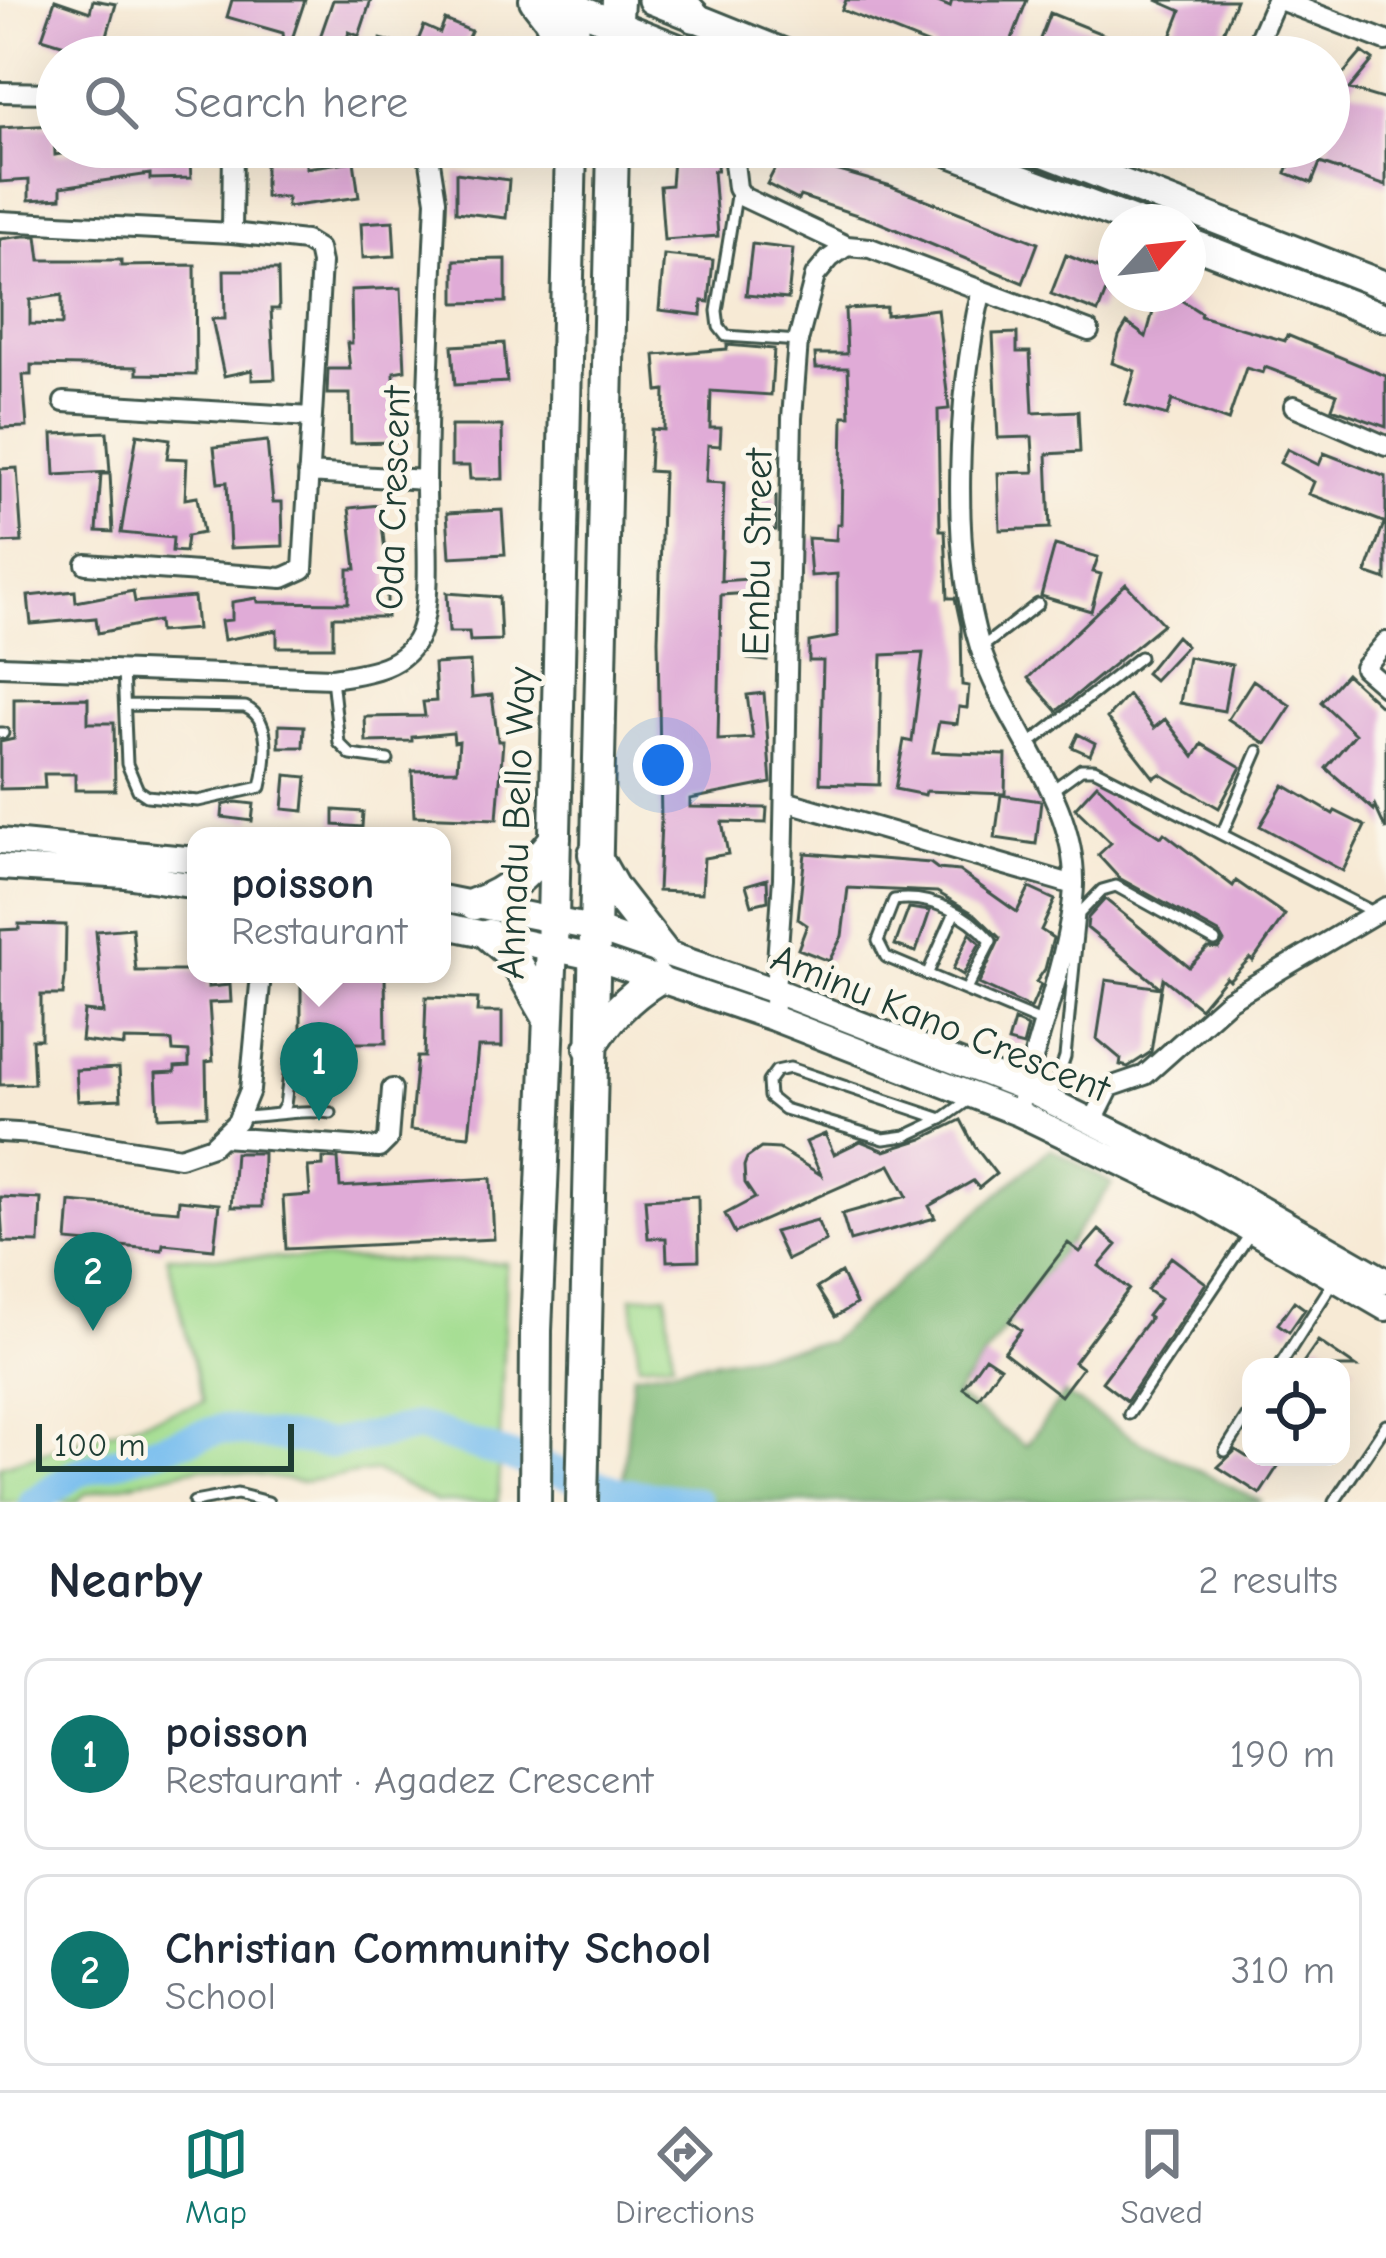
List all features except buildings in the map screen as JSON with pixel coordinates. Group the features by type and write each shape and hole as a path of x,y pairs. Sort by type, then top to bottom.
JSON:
{"main road":[{"path":"535,0 559,36"},
{"path":"652,0 687,9 747,36"},
{"path":"569,36 568,2 617,12 658,36"},
{"name":"Ahmadu Bello Way","path":"536,1502 536,1330 555,839 571,168"},
{"name":"Ahmadu Bello Way","path":"582,1502 612,168"},
{"path":"992,168 1098,208"},
{"path":"1084,168 1386,286"},
{"path":"1206,249 1386,318"},
{"path":"474,904 501,895 526,876 555,839"},
{"path":"590,1048 605,1023 660,966 594,854"},
{"path":"489,935 512,955 548,1017"}],"street":[{"path":"1261,36 1278,0 1386,41"},
{"path":"0,92 36,93"},
{"path":"232,233 233,168"},
{"name":"Oda Crescent","path":"0,666 332,678 372,671 405,656 420,633 427,552 425,480 436,200 431,168"},
{"path":"735,168 737,188 754,206 847,246 870,248 1089,331"},
{"path":"0,221 232,233 305,241 319,249 303,569 283,578 86,564"},
{"name":"Embu Street","path":"773,1018 778,992 792,418 798,341 815,276 847,246"},
{"path":"981,292 973,328 960,525 968,590 981,648 1051,791 1069,848 1074,885 1064,943 1021,1101"},
{"path":"64,402 310,417"},
{"path":"1294,406 1386,446"},
{"path":"308,472 425,480"},
{"path":"1386,642 1364,668 1386,687"},
{"path":"785,801 1074,885"},
{"path":"0,842 187,859"},
{"path":"0,867 125,875 187,885"},
{"name":"Aminu Kano Crescent","path":"451,900 660,966 773,1018 974,1096 1050,1101 1210,1180 1386,1281"},
{"path":"1093,1120 1110,1087 1145,1075 1229,1000 1380,910"},
{"name":"Aminu Kano Crescent","path":"451,928 489,935 552,934"},
{"name":"Aminu Kano Crescent","path":"660,966 778,992 1021,1101 1386,1308"},
{"path":"0,1132 180,1156 212,1146 239,1117 250,1090 260,983"},
{"path":"222,1137 379,1148 388,1139 392,1089"}],"lane":[{"path":"737,188 718,328 726,335 798,341"},
{"path":"981,648 1038,604"},
{"path":"1027,746 1141,657"},
{"path":"123,670 124,705 127,764 137,790 147,796 198,801 261,787 265,730 254,711 124,705"},
{"path":"332,678 339,743 351,755 388,760"},
{"path":"1222,834 1258,751"},
{"path":"1051,791 1081,769 1094,769 1380,910"},
{"path":"1050,1101 1065,1057 1079,914 1102,890 1116,886 1215,941"},
{"path":"967,988 991,941 955,912 917,897 894,900 878,941 886,957 1041,1022"},
{"path":"926,975 955,912"},
{"path":"280,1113 291,1060"},
{"path":"942,1119 790,1067 776,1071 768,1082 769,1096 784,1109 884,1139 906,1136 942,1119 974,1096"},
{"path":"239,1117 300,1109 331,1113"},
{"path":"1129,1414 1253,1229"},
{"path":"1285,1358 1336,1276"},
{"path":"1225,1450 1242,1424"},
{"path":"1334,1502 1386,1425"},
{"path":"194,1502 237,1495 268,1502"}],"green space":[{"path":"1051,1148 1112,1184 955,1396 1026,1446 1064,1394 1133,1438 1262,1502 621,1502 633,1374 829,1342"},
{"path":"167,1256 506,1263 498,1502 437,1502 375,1471 301,1482 200,1467 85,1494 76,1502 0,1502 0,1466 203,1402"},
{"path":"666,1294 673,1361 639,1364 632,1297"}],"waterway":[{"path":"34,1502 77,1473 221,1429 330,1444 418,1427 621,1492 697,1502"}],"place":[{"name":"poisson","path":"319,1121"},
{"name":"Christian Community School","path":"93,1331"}]}
